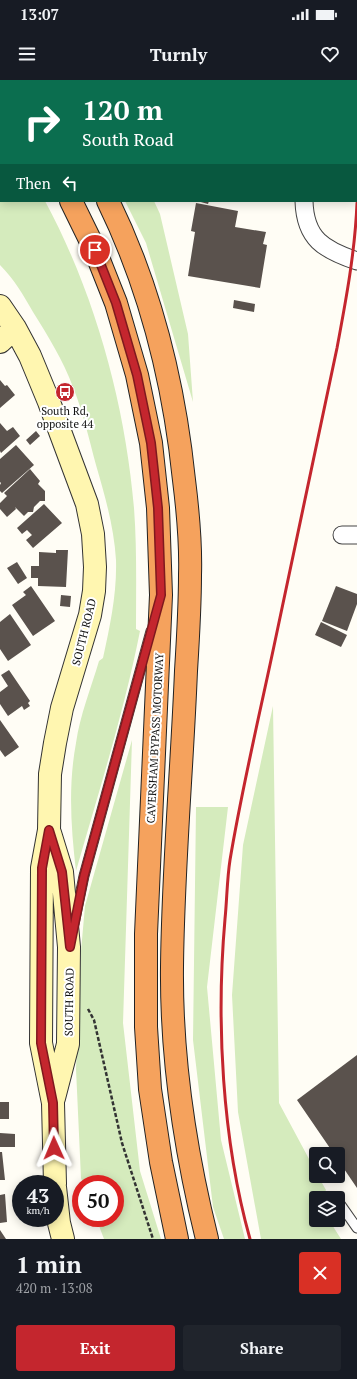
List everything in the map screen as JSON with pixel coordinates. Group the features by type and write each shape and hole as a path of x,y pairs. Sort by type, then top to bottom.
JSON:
{"highway":[{"name":"CAVERSHAM BYPASS MOTORWAY","path":"71,202 95,250 116,303 137,375 151,443 158,508 161,595 146,934 146,1027 150,1089 161,1162 177,1239"},
{"path":"108,202 136,267 154,320 170,380 180,437 187,505 190,575 172,976 175,1049 181,1108 189,1156 207,1239"}],"main road":[{"name":"SOUTH ROAD","path":"0,306 7,335 30,356 49,402 87,504 93,534 95,567 94,591 90,615 62,708 55,743 50,774 49,830 42,868 41,1043 53,1103 55,1175"},
{"name":"SOUTH ROAD","path":"49,830 62,872 70,947 68,1044 53,1103"},
{"path":"60,1227 63,1239"}],"street":[{"path":"304,202 310,230 320,243 334,253 357,261"}],"lane":[{"path":"70,947 84,876 161,595"},
{"path":"345,1211 357,1228"}],"path":[{"path":"86,1006 91,1012 94,1020 122,1143 153,1239"}],"green space":[{"path":"0,202 46,202 79,273 93,311 115,389 130,468 136,553 136,629 140,631 119,721 76,871 71,807 73,759 83,712 99,661 103,658 108,634 115,585 115,548 103,488 77,396 55,348 22,294 10,276 0,265"},
{"path":"126,202 154,202 160,214 188,334 193,402 146,243"},
{"path":"273,706 279,1103 309,1159 309,1183 322,1183 326,1190 309,1191 309,1227 333,1227 341,1239 261,1239 238,1112 232,995 243,845"},
{"path":"132,740 123,1023 140,1171 161,1239 104,1239 99,1227 124,1227 124,1175 81,1175 76,1069 81,951 85,906"},
{"path":"196,807 228,807 207,987 221,1140 245,1239 224,1239 213,1207 193,1040"}],"building":[{"path":"196,203 238,211 235,227 266,232 263,244 267,245 260,288 188,276 195,232 191,231"},
{"path":"234,300 255,304 254,312 233,308"},
{"path":"0,380 5,386 7,385 15,395 0,408"},
{"path":"0,423 7,431 13,427 20,436 1,453 0,451"},
{"path":"36,431 40,436 30,445 26,440"},
{"path":"16,445 34,465 2,493 0,491 0,459"},
{"path":"30,469 40,481 38,484 45,491 45,501 40,501 34,507 33,512 28,512 24,516 15,507 16,509 7,517 0,509 0,503 7,496 4,493"},
{"path":"44,504 62,523 33,548 26,540 32,535 27,530 22,534 17,528"},
{"path":"56,550 68,550 66,587 38,586 38,578 31,578 31,566 39,566 39,552 56,553"},
{"path":"17,562 27,578 18,584 7,568"},
{"path":"31,586 55,621 33,636 12,605 26,595 23,592"},
{"path":"336,586 357,594 357,604 347,631 322,621"},
{"path":"61,595 71,596 70,607 60,606"},
{"path":"10,614 31,645 8,661 0,649 0,622"},
{"path":"321,622 347,635 341,647 315,635"},
{"path":"9,670 30,701 28,703 30,706 24,710 22,706 8,716 0,704 0,692 8,686 1,675"},
{"path":"0,720 19,747 5,757 0,750"},
{"path":"357,1055 357,1188 345,1170 345,1147 329,1147 297,1100"},
{"path":"0,1102 9,1102 9,1119 0,1119"},
{"path":"0,1133 15,1134 15,1147 0,1147"},
{"path":"0,1152 2,1152 5,1180 0,1180"},
{"path":"5,1194 7,1222 0,1223 0,1195"},
{"path":"0,1230 6,1239 0,1239"}],"railway":[{"path":"250,1239 233,1161 227,1121 224,1080 221,998 222,958 228,874 245,779 337,348 352,258 357,203"}],"place":[{"name":"South Rd, opposite 44","path":"65,392"}],"route":[{"path":"54,1148 53,1103 41,1043 42,868 49,830 62,872 70,947 84,876 161,595 158,508 151,443 137,375 116,303 95,250"}]}
